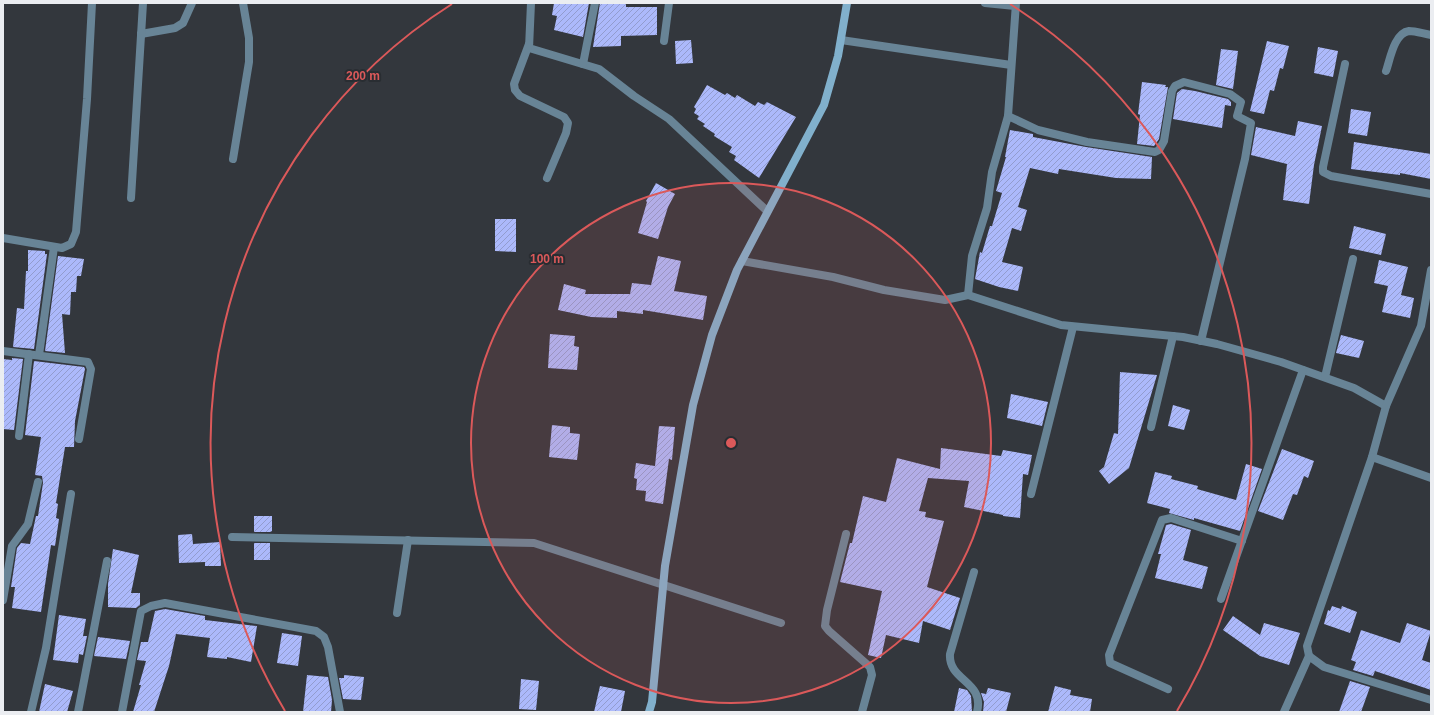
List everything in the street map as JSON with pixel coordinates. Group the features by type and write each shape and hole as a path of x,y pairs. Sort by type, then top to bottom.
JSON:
{"street":[{"path":"3,238 62,248 71,244 76,232 87,99 92,3"},
{"path":"131,198 142,3"},
{"path":"141,34 174,28 183,23 192,3"},
{"path":"233,160 249,62 249,38 242,3"},
{"path":"530,3 529,44 514,84 515,90 520,96 564,117 568,124 566,133 547,178"},
{"path":"583,64 595,3"},
{"path":"664,41 669,3"},
{"path":"649,712 652,702 665,566 693,405 712,335 742,261 824,105 838,56 847,3"},
{"path":"968,296 972,256 987,208 992,172 1008,116 1016,5 985,3"},
{"path":"1386,71 1395,43 1402,35 1408,31 1431,35"},
{"path":"841,40 1011,65"},
{"path":"529,44 529,48 599,69 634,96 669,119 767,211"},
{"path":"1345,64 1323,172 1331,176 1431,194"},
{"path":"1008,116 1038,130 1087,142 1155,152 1159,150 1164,140 1172,91 1179,83 1184,82 1230,94 1241,102 1237,116 1251,123 1245,159 1201,341"},
{"path":"40,355 54,247"},
{"path":"1325,377 1353,258"},
{"path":"742,261 833,277 884,290 945,300 968,296 1061,325 1173,336 1201,341 1281,362 1325,377 1354,388 1386,406"},
{"path":"1284,712 1309,656 1307,646 1372,457 1386,406 1421,326 1431,270"},
{"path":"1031,494 1073,326"},
{"path":"1151,427 1173,336"},
{"path":"3,351 84,360 90,364 80,439"},
{"path":"19,436 29,354"},
{"path":"1221,599 1303,370"},
{"path":"1372,457 1431,478"},
{"path":"3,600 6,562 12,546 28,524 38,482"},
{"path":"31,712 46,648 71,494"},
{"path":"1168,690 1110,663 1110,655 1162,520 1171,518 1242,541"},
{"path":"846,534 827,610 825,626 829,632 870,667 872,675 862,712"},
{"path":"232,537 534,543 781,623"},
{"path":"397,613 408,540"},
{"path":"78,712 107,561"},
{"path":"974,572 949,662 951,668 973,688 978,698 977,712"},
{"path":"122,712 141,611 151,606 165,603 316,630 324,637 328,647 340,712"},
{"path":"1309,656 1324,667 1431,700"}],"building":[{"path":"554,3 589,3 583,37 554,30 557,16 552,15"},
{"path":"600,3 626,3 626,7 657,7 657,35 621,36 621,46 593,47"},
{"path":"691,40 693,63 676,64 675,41"},
{"path":"1267,41 1289,46 1283,69 1280,68 1274,91 1270,90 1264,114 1250,111"},
{"path":"1318,47 1338,51 1333,77 1314,73"},
{"path":"1221,49 1238,51 1233,89 1216,85"},
{"path":"1142,82 1166,85 1165,87 1168,87 1159,139 1154,146 1137,144 1140,115 1138,114"},
{"path":"707,85 725,95 727,93 735,98 737,95 755,106 758,102 764,105 767,102 796,117 759,178 734,160 736,156 729,152 732,147 714,136 715,134 703,126 705,124 697,119 699,116 694,113 696,109 694,107"},
{"path":"1182,89 1228,99 1231,102 1231,106 1225,105 1222,128 1173,119 1177,93"},
{"path":"1351,109 1371,112 1367,136 1348,133"},
{"path":"1298,121 1322,126 1314,165 1309,204 1283,200 1287,164 1251,155 1256,127 1295,136"},
{"path":"1010,130 1033,134 1033,137 1152,157 1151,179 1116,178 1059,169 1058,174 1030,168 1018,207 1027,210 1021,231 1012,228 1002,262 1023,267 1018,291 999,287 975,279 980,252 982,253 1002,193 996,191 1006,157"},
{"path":"1354,142 1431,154 1431,179 1400,173 1400,175 1351,169"},
{"path":"656,183 675,194 668,207 658,239 638,233 647,202 646,201"},
{"path":"495,219 516,219 516,252 495,251"},
{"path":"1354,226 1386,234 1381,255 1349,248"},
{"path":"28,250 45,251 45,254 47,254 34,349 13,347 17,308 24,309 26,271 28,271"},
{"path":"58,256 84,259 81,276 77,276 76,292 71,292 70,315 62,314 65,353 45,351"},
{"path":"658,256 681,261 674,291 707,296 703,320 643,310 643,314 617,311 617,318 591,317 558,310 564,284 586,290 585,294 630,294 632,283 651,285"},
{"path":"1379,260 1408,267 1401,295 1414,298 1410,318 1382,312 1388,286 1374,283"},
{"path":"550,334 575,336 574,346 579,347 577,370 548,368"},
{"path":"1341,335 1364,341 1359,358 1336,353"},
{"path":"12,358 23,359 14,430 3,429 3,359 12,360"},
{"path":"34,361 84,367 85,369 75,421 74,447 65,447 56,503 58,504 56,518 59,519 55,546 51,545 41,612 12,608 15,587 11,587 17,548 21,543 30,544 36,516 38,516 43,483 42,476 35,475 41,437 25,435"},
{"path":"1120,372 1157,375 1129,468 1109,484 1099,471 1104,467 1114,433 1118,434"},
{"path":"1011,394 1048,402 1042,426 1007,418"},
{"path":"1173,405 1190,410 1184,430 1168,426"},
{"path":"552,425 570,427 570,433 580,434 577,460 549,457"},
{"path":"659,426 675,427 672,460 669,459 663,504 645,501 646,491 636,490 637,479 634,478 636,463 655,466"},
{"path":"941,448 1001,456 1003,450 1032,455 1028,475 1023,474 1020,518 1003,516 964,507 969,481 928,478 919,511 926,512 925,517 944,521 927,587 960,598 950,630 923,621 919,643 886,635 881,658 868,655 882,591 840,582 850,543 852,543 863,496 886,502 897,458 940,469"},
{"path":"1282,449 1314,461 1308,478 1304,476 1297,495 1293,494 1283,520 1258,511"},
{"path":"1246,464 1262,469 1240,531 1194,518 1194,520 1169,513 1170,509 1147,503 1155,472 1172,476 1171,479 1198,486 1197,489 1236,500"},
{"path":"254,516 272,516 272,531 254,532"},
{"path":"1171,524 1191,530 1183,560 1208,567 1202,589 1155,578 1161,554 1158,554 1166,525"},
{"path":"192,534 193,544 220,542 221,566 205,566 205,562 179,563 178,535"},
{"path":"254,543 270,543 270,560 254,560"},
{"path":"113,549 139,555 131,593 140,593 140,605 136,608 108,607 108,584"},
{"path":"1332,606 1341,609 1342,606 1357,612 1350,633 1324,624 1328,610 1330,611"},
{"path":"165,609 205,616 205,620 257,626 251,662 227,657 227,659 207,657 210,638 176,634 169,666 154,712 133,712 146,661 137,660 141,642 148,642 155,611"},
{"path":"59,615 86,619 83,636 87,636 83,655 79,654 78,663 53,660"},
{"path":"1233,616 1260,635 1264,623 1300,633 1289,665 1260,656 1223,630"},
{"path":"1407,623 1431,631 1422,660 1431,663 1431,690 1375,671 1373,676 1353,670 1356,662 1351,660 1361,630 1400,643"},
{"path":"282,633 302,636 298,666 277,663"},
{"path":"98,637 130,641 126,659 94,656"},
{"path":"307,675 328,677 332,700 331,712 303,712"},
{"path":"344,675 364,677 361,700 343,699 339,678 344,678"},
{"path":"521,679 539,681 536,710 519,709"},
{"path":"1350,681 1370,687 1361,712 1339,712"},
{"path":"45,684 73,691 67,712 39,712"},
{"path":"600,686 625,691 621,712 594,712"},
{"path":"1055,686 1071,690 1070,695 1092,699 1090,712 1048,712"},
{"path":"959,688 967,690 971,696 972,712 954,712"},
{"path":"988,688 1011,693 1006,712 983,712 984,702 981,693 986,694"}]}
